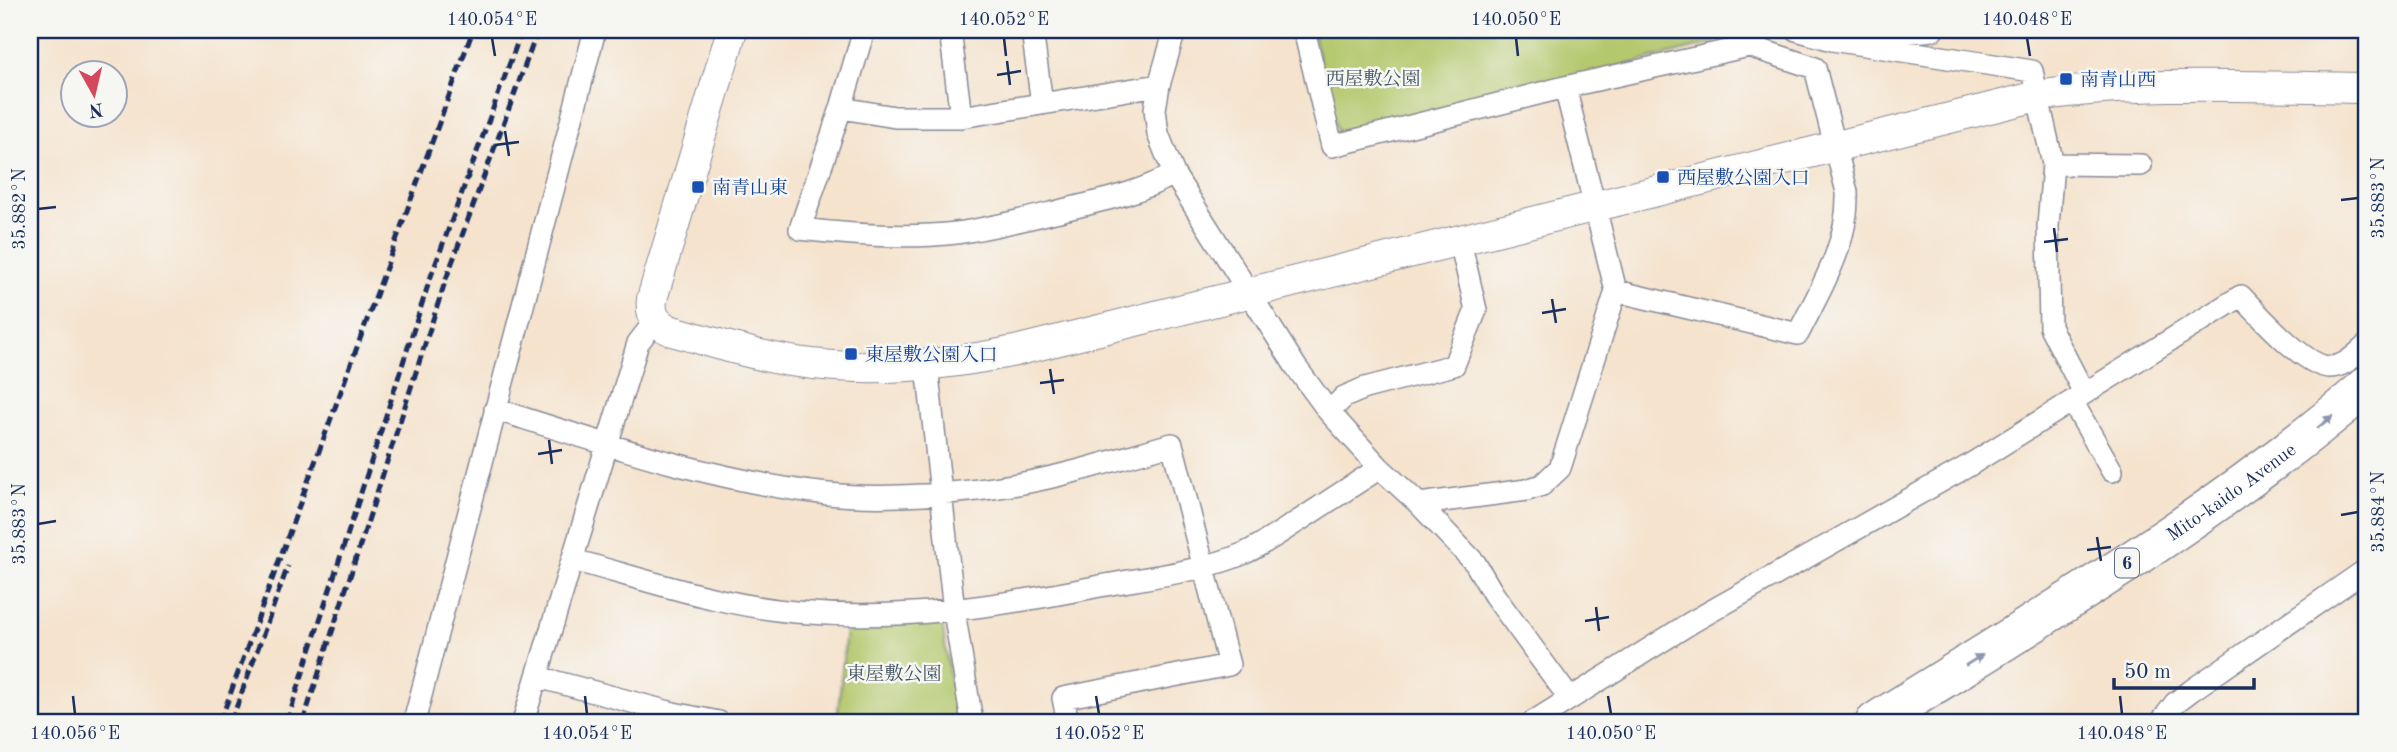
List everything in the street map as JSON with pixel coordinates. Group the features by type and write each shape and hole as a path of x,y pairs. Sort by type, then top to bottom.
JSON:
{"highway":[{"name":"Mito-kaido Avenue","path":"1875,722 2186,526 2326,422 2367,386"},
{"name":"Mito-kaido Avenue","path":"1921,722 2207,543 2367,421"}],"street":[{"path":"414,722 595,30"},
{"path":"732,30 651,310 655,321 672,331 796,362 842,367 927,366 1015,351 2038,96 2079,90 2147,86 2367,88"},
{"path":"864,30 800,229 873,236 955,233 1003,225 1128,195 1174,174"},
{"path":"950,30 961,117"},
{"path":"1032,30 1042,104"},
{"path":"1175,30 1155,109 1158,134 1174,174 1296,367 1329,412 1380,468 1419,504 1475,563 1494,595 1570,699"},
{"path":"1304,30 1332,146 1565,87 1749,46 1815,68 1847,192 1848,211 1838,253 1798,334 1616,291"},
{"path":"1796,30 1832,40 2032,71 2053,164 2048,226 2050,327 2112,471"},
{"path":"1832,40 1933,30"},
{"path":"841,108 895,117 961,117 1159,85"},
{"path":"1419,504 1527,490 1542,485 1560,468 1616,291 1565,87"},
{"path":"2053,164 2141,165"},
{"path":"1329,412 1344,397 1365,388 1454,365 1476,310 1460,241"},
{"path":"1533,722 1692,622 1917,496 2241,296 2279,336 2327,367 2345,363 2367,345"},
{"path":"523,722 638,343 655,321"},
{"path":"927,366 954,611 972,722"},
{"path":"495,409 698,471 771,486 830,494 872,496 941,493 1018,484 1172,444 1229,665 1063,698 1068,722"},
{"path":"573,560 682,591 793,612 902,615 954,611 1005,605 1204,566 1245,553 1380,468"},
{"path":"2161,722 2175,704 2192,690 2367,569"},
{"path":"538,677 673,713 719,722"}],"green space":[{"name":"西屋敷公園","path":"1312,30 1644,30 1718,35 1715,43 1345,134 1337,130"},
{"name":"東屋敷公園","path":"847,620 897,624 942,621 950,680 962,715 960,722 837,722"}],"railway":[{"path":"220,722 473,30"},
{"path":"287,722 430,279 522,30"},
{"path":"303,722 446,279 538,30"},
{"path":"231,722 288,566"}],"place":[{"name":"南青山西","path":"2066,79"},
{"name":"西屋敷公園入口","path":"1663,177"},
{"name":"南青山東","path":"698,187"},
{"name":"東屋敷公園入口","path":"851,354"}]}
